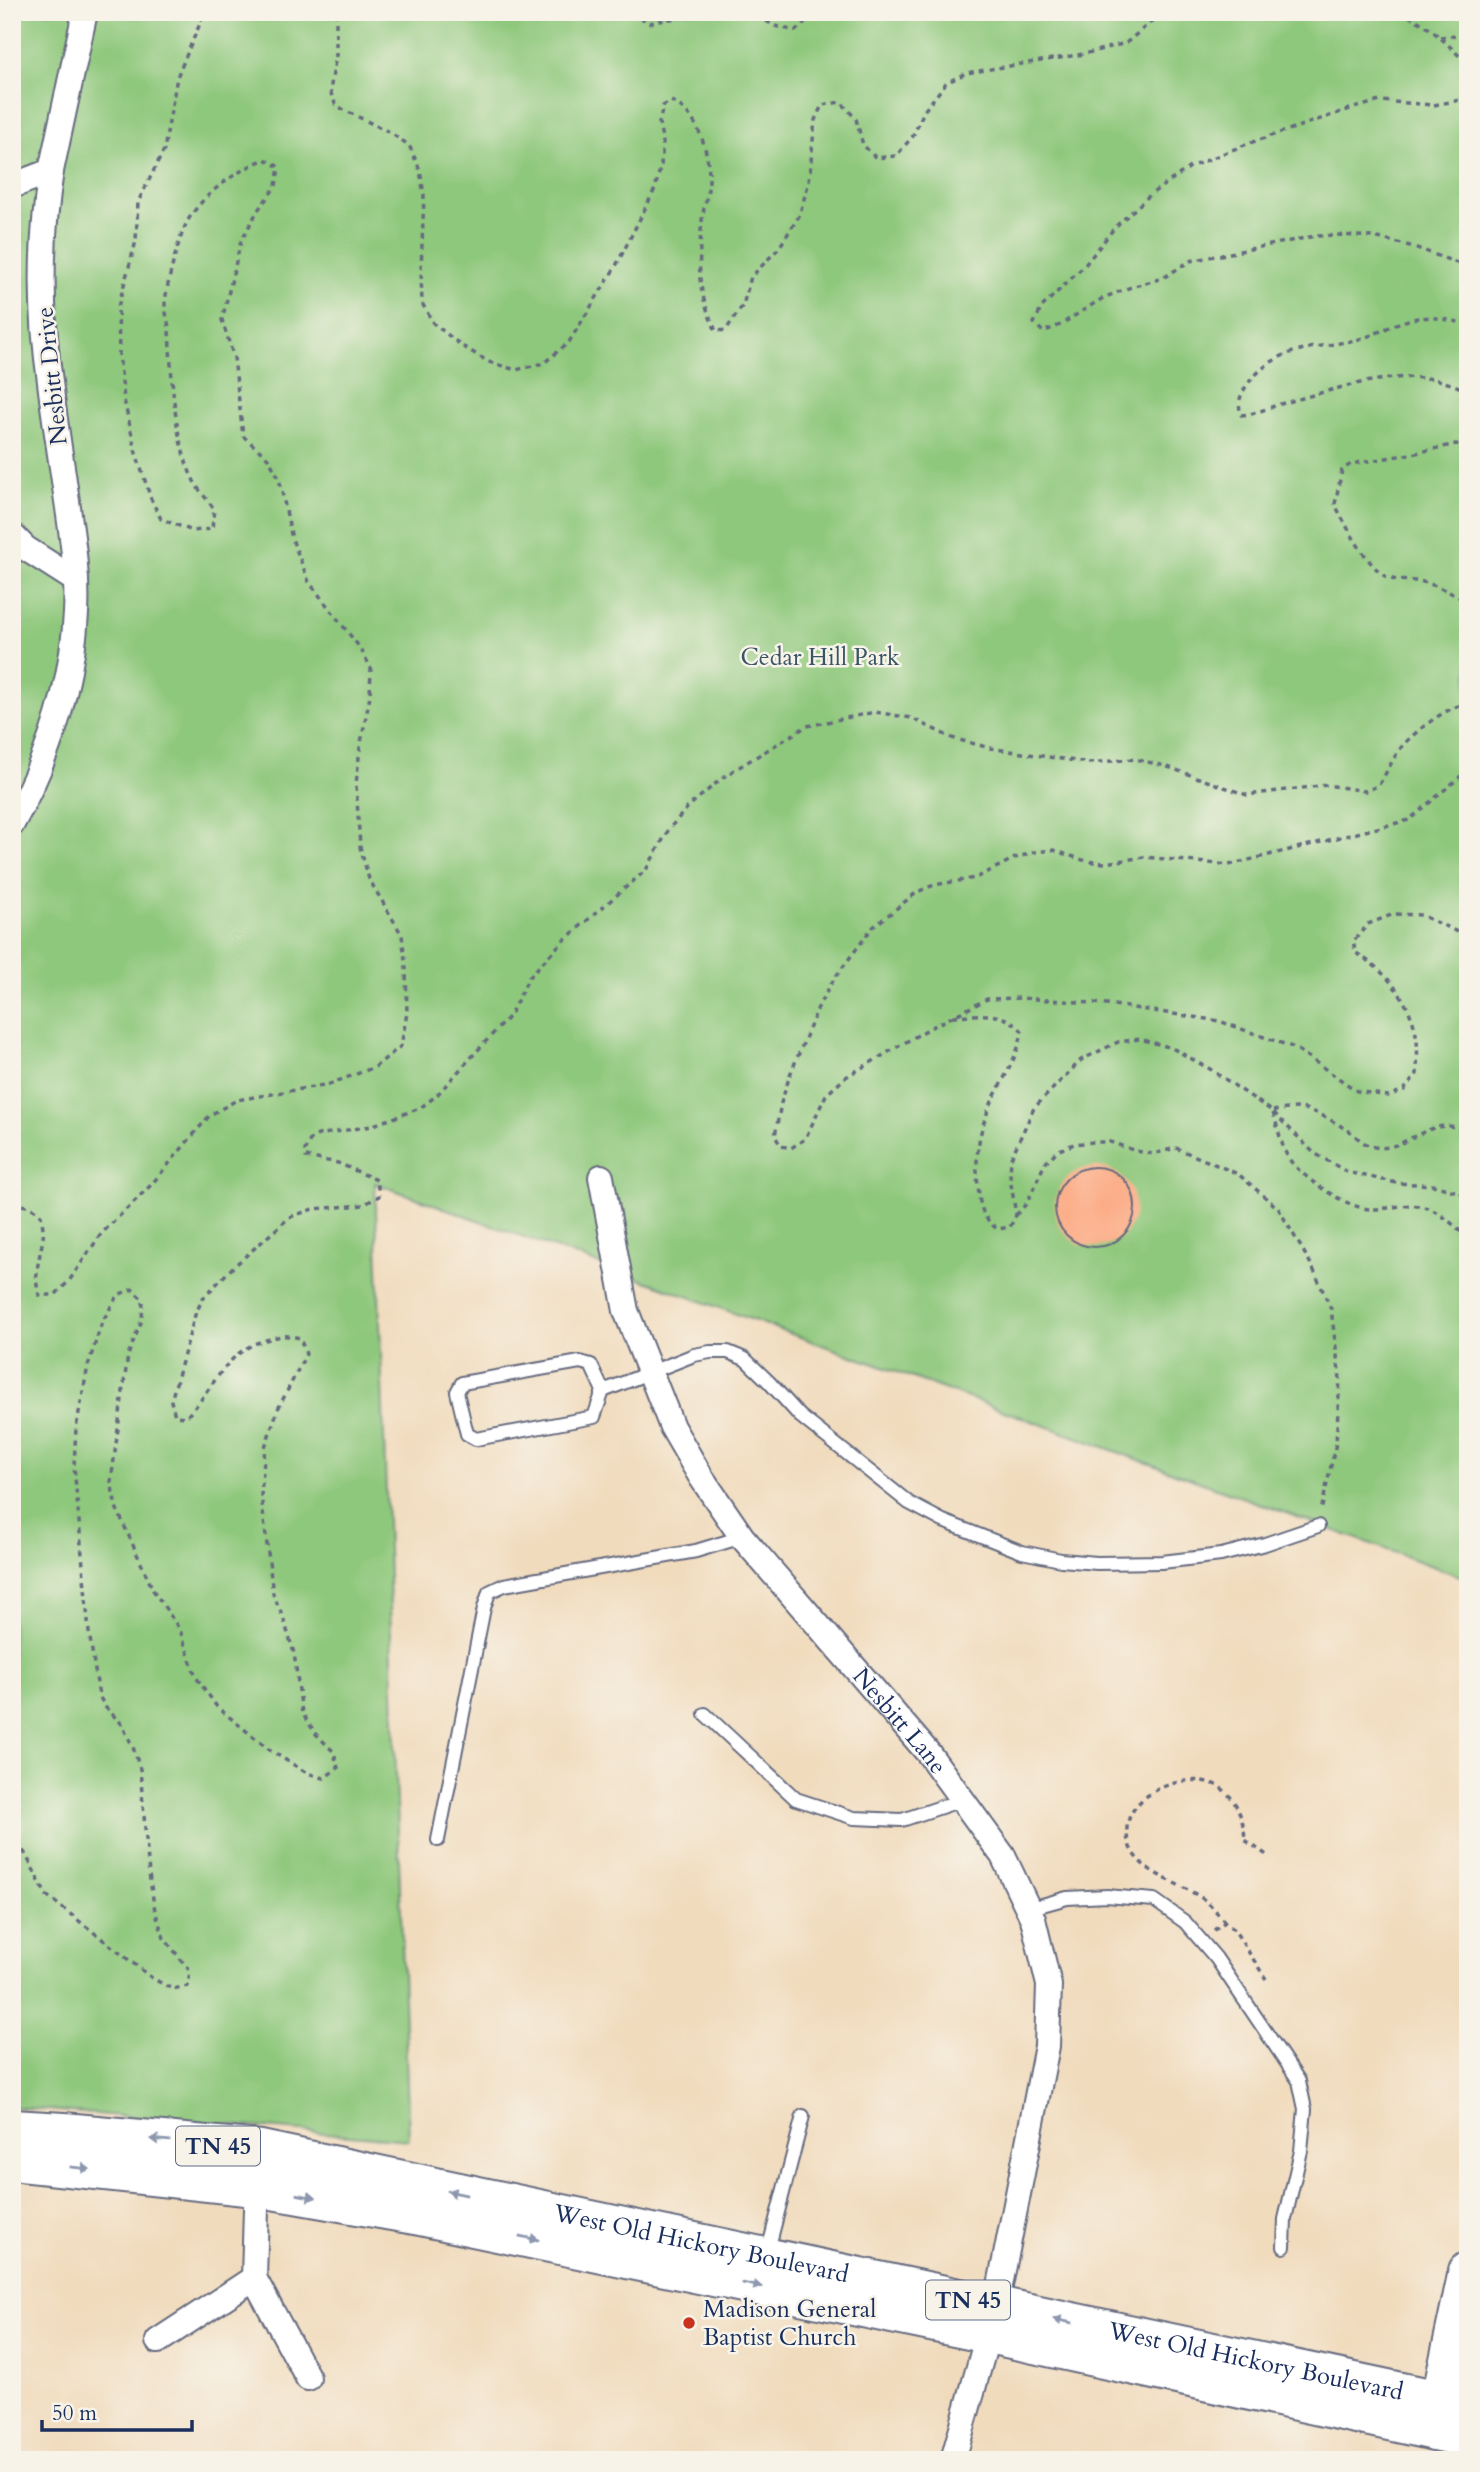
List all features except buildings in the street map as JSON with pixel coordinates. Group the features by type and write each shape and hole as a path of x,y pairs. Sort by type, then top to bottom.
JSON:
{"main road":[{"name":"West Old Hickory Boulevard","path":"12,2129 261,2150 418,2200 992,2320 1457,2424"},
{"name":"West Old Hickory Boulevard","path":"12,2161 255,2187 418,2200"},
{"name":"West Old Hickory Boulevard","path":"492,2215 766,2258 992,2320"},
{"path":"1457,2424 1468,2271"}],"street":[{"name":"Nesbitt Drive","path":"14,820 35,781 49,746 68,678 76,613 74,552 44,334 43,241 51,171 85,12"},
{"path":"12,186 51,171"},
{"path":"12,535 25,548 75,580"},
{"name":"Nesbitt Lane","path":"601,1177 626,1311 671,1427 742,1537 929,1754 1003,1856 1033,1919 1049,1985 1047,2046 992,2320 953,2460"},
{"path":"261,2150 255,2187 254,2278 309,2378"},
{"path":"158,2341 254,2278"}],"lane":[{"path":"603,1391 694,1355 728,1352 745,1360 769,1381 800,1416 909,1503 943,1521 1022,1552 1061,1560 1162,1562 1221,1555 1318,1527"},
{"path":"580,1362 591,1365 603,1391 594,1417 476,1439 467,1434 457,1392 463,1383 580,1362"},
{"path":"438,1840 489,1592 504,1585 696,1550 742,1537"},
{"path":"705,1714 796,1799 854,1818 902,1820 962,1800"},
{"path":"1028,1909 1067,1898 1107,1896 1154,1900 1185,1922 1216,1958 1299,2081 1305,2109 1301,2151 1285,2218 1284,2247"},
{"path":"766,2258 803,2116"}],"path":[{"path":"12,1206 24,1204 41,1214 44,1234 37,1263 36,1283 40,1295 55,1295 69,1282 101,1234 151,1185 210,1115 237,1100 330,1084 375,1067 401,1046 407,1013 407,968 402,935 369,879 360,847 356,784 372,668 360,648 309,582 292,539 279,478 268,458 243,436 234,358 222,320 241,241 258,210 276,186 279,167 265,159 247,167 207,197 188,218 170,274 165,305 174,396 184,453 195,484 214,509 212,529 193,531 161,519 147,487 124,400 118,307 136,241 138,202 164,150 177,77 205,12"},
{"path":"336,12 336,55 330,91 336,106 409,145 420,170 424,195 422,303 433,323 461,346 489,362 516,370 544,363 569,342 616,266 655,189 663,143 659,123 663,106 671,101 680,105 688,114 706,153 709,181 703,214 701,279 706,309 716,331 726,330 743,305 751,277 779,248 799,216 809,182 815,120 822,105 841,102 856,119 863,145 876,158 896,156 913,136 924,111 946,83 966,73 1084,54 1126,43 1163,12"},
{"path":"632,12 649,23 702,13 739,13 757,16 775,26 795,32 804,24 805,12"},
{"path":"1289,12 1310,12"},
{"path":"1399,12 1414,17 1440,37 1468,65"},
{"path":"1440,37 1468,34"},
{"path":"1468,97 1434,105 1380,101 1350,108 1190,167 1151,194 1115,227 1085,265 1042,307 1034,323 1043,332 1060,325 1103,298 1163,278 1190,261 1315,236 1374,237 1414,247 1468,267"},
{"path":"1468,324 1421,317 1401,322 1364,338 1301,348 1281,355 1257,373 1241,393 1238,405 1241,415 1254,415 1279,404 1363,382 1390,378 1428,378 1468,390"},
{"path":"1468,447 1456,444 1351,464 1342,470 1335,504 1360,549 1385,576 1437,586 1468,602"},
{"path":"12,1834 46,1895 152,1978 172,1989 188,1986 190,1972 164,1938 155,1911 140,1769 121,1723 106,1708 99,1696 89,1632 74,1466 76,1428 89,1366 102,1322 118,1296 132,1289 143,1300 142,1320 128,1355 125,1376 111,1482 116,1507 153,1590 180,1630 196,1677 217,1707 271,1751 307,1773 324,1778 338,1768 334,1752 316,1734 302,1713 294,1653 283,1617 272,1594 261,1495 264,1447 278,1409 306,1354 300,1338 284,1334 249,1345 227,1362 199,1405 186,1417 175,1416 171,1401 195,1315 203,1298 232,1268 290,1217 313,1209 363,1205 379,1196 377,1180 338,1163 306,1157 305,1150 310,1140 318,1135 370,1126 420,1108 436,1096 510,1015 529,977 562,942 646,870 669,829 689,806 726,775 807,726 875,712 911,718 952,738 990,748 1089,763 1135,759 1165,766 1247,795 1327,785 1365,791 1378,786 1403,745 1424,726 1451,708 1468,705"},
{"path":"1468,767 1409,820 1229,865 1144,857 1105,863 1086,861 1053,850 1015,858 976,878 934,885 916,892 872,928 834,979 819,1005 790,1075 775,1136 782,1146 791,1148 805,1139 825,1095 846,1077 951,1016 987,999 1020,998 1107,1004 1219,1021 1295,1048 1357,1091 1388,1096 1405,1090 1418,1074 1417,1040 1407,1006 1373,964 1356,953 1353,942 1368,924 1394,914 1421,915 1468,937"},
{"path":"951,1016 991,1015 1013,1020 1022,1031 1020,1044 988,1109 979,1136 976,1170 985,1219 997,1229 1010,1227 1027,1203 1045,1163 1056,1151 1074,1144 1093,1142 1110,1142 1153,1154 1176,1148 1238,1174 1278,1208 1312,1266 1331,1309 1340,1379 1336,1443 1318,1527"},
{"path":"1016,1215 1010,1177 1012,1158 1034,1108 1081,1060 1118,1042 1140,1040 1172,1048 1210,1069 1272,1111 1314,1153 1347,1172 1386,1181 1433,1185 1468,1195"},
{"path":"1272,1111 1301,1108 1347,1130 1371,1146 1391,1146 1433,1127 1458,1127 1468,1132"},
{"path":"1272,1111 1288,1157 1307,1179 1337,1197 1369,1209 1392,1205 1424,1207 1439,1214 1468,1238"},
{"path":"1266,1979 1235,1931 1207,1902 1151,1870 1139,1859 1127,1834 1129,1820 1148,1794 1175,1783 1214,1784 1221,1788 1238,1809 1244,1822 1245,1840 1268,1856"},
{"path":"1201,1940 1224,1922"}],"green space":[{"name":"Cedar Hill Park","path":"12,12 1468,12 1468,1579 375,1183 409,2140 12,2107"}],"place":[{"name":"Madison General Baptist Church","path":"689,2323"}]}
